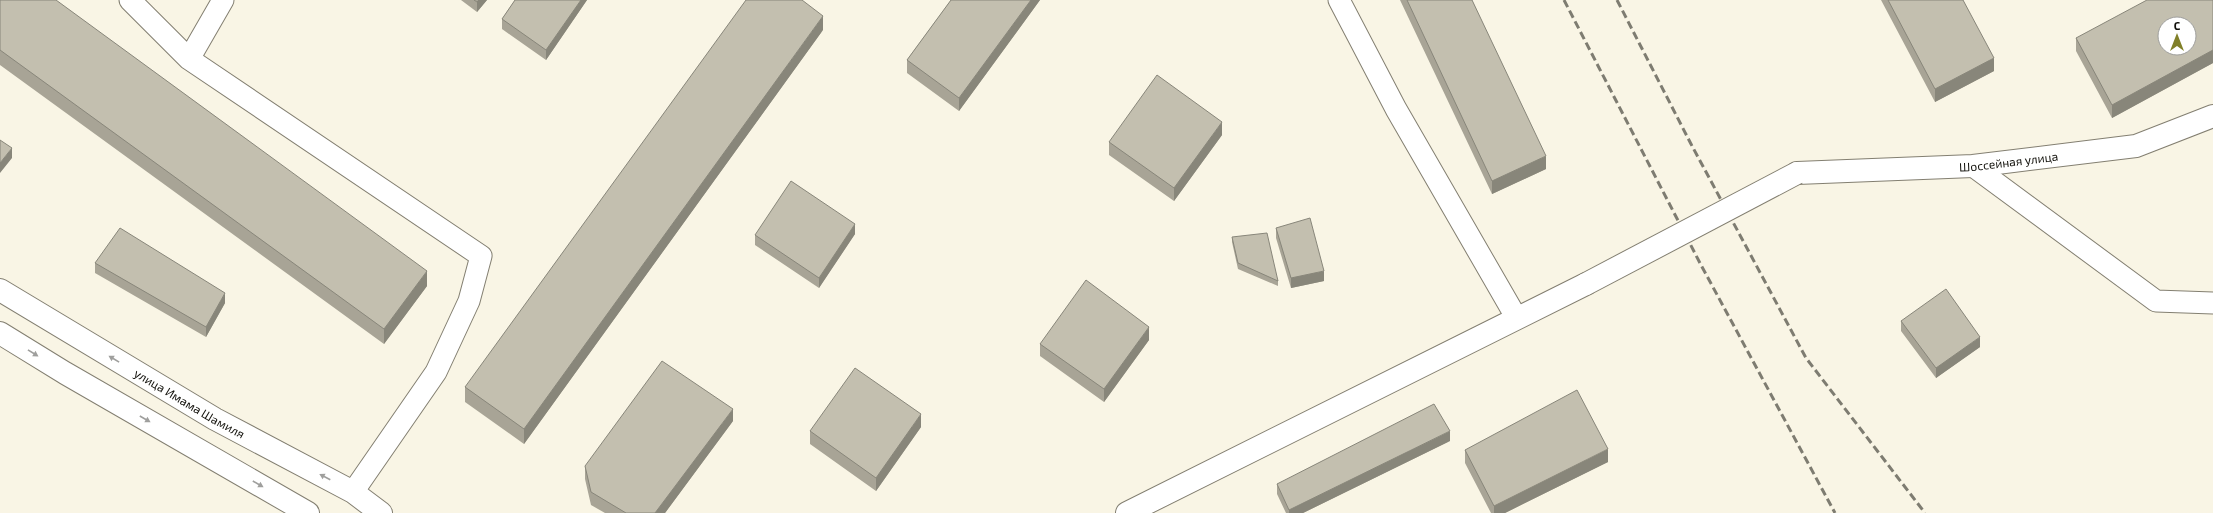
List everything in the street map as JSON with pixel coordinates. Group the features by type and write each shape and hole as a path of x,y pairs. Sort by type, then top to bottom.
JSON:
{"street":[{"name":"Шоссейная улица","path":"1516,317 1586,284 1797,173 1973,166 2136,146 2213,116"},
{"name":"улица Имама Шамиля","path":"0,290 215,419 353,492 381,513"},
{"path":"1127,513 1516,317"},
{"path":"0,333 65,373 308,513"}],"lane":[{"path":"130,0 188,58 481,256 469,302 436,372 353,492"},
{"path":"188,58 223,0"},
{"path":"1339,0 1396,110 1516,317"},
{"path":"1973,166 2156,302 2213,303"}],"building":[{"path":"0,0 56,0 427,271 384,329 0,50"},
{"path":"515,0 581,0 546,50 502,19"},
{"path":"746,0 802,0 823,16 524,429 465,387"},
{"path":"951,0 1031,0 959,98 907,60"},
{"path":"1407,0 1472,0 1546,156 1492,181"},
{"path":"1888,0 1963,0 1994,58 1935,89"},
{"path":"2147,0 2213,0 2213,50 2112,105 2076,38"},
{"path":"1157,75 1222,122 1174,188 1109,142"},
{"path":"0,140 12,148 0,163"},
{"path":"791,181 855,224 819,278 755,235"},
{"path":"1310,218 1324,271 1291,278 1276,228"},
{"path":"120,228 225,293 206,327 95,263"},
{"path":"1267,233 1278,281 1238,263 1232,237"},
{"path":"1086,280 1149,327 1104,389 1040,344"},
{"path":"1946,289 1980,337 1936,368 1901,321"},
{"path":"662,361 733,409 655,513 626,513 591,492 585,466"},
{"path":"855,368 921,414 876,478 810,431"},
{"path":"1577,390 1608,449 1494,506 1465,450"},
{"path":"1434,404 1450,431 1289,510 1277,484"}],"railway":[{"path":"1564,0 1701,265 1835,513"},
{"path":"1617,0 1691,144 1806,358 1925,513"}]}
